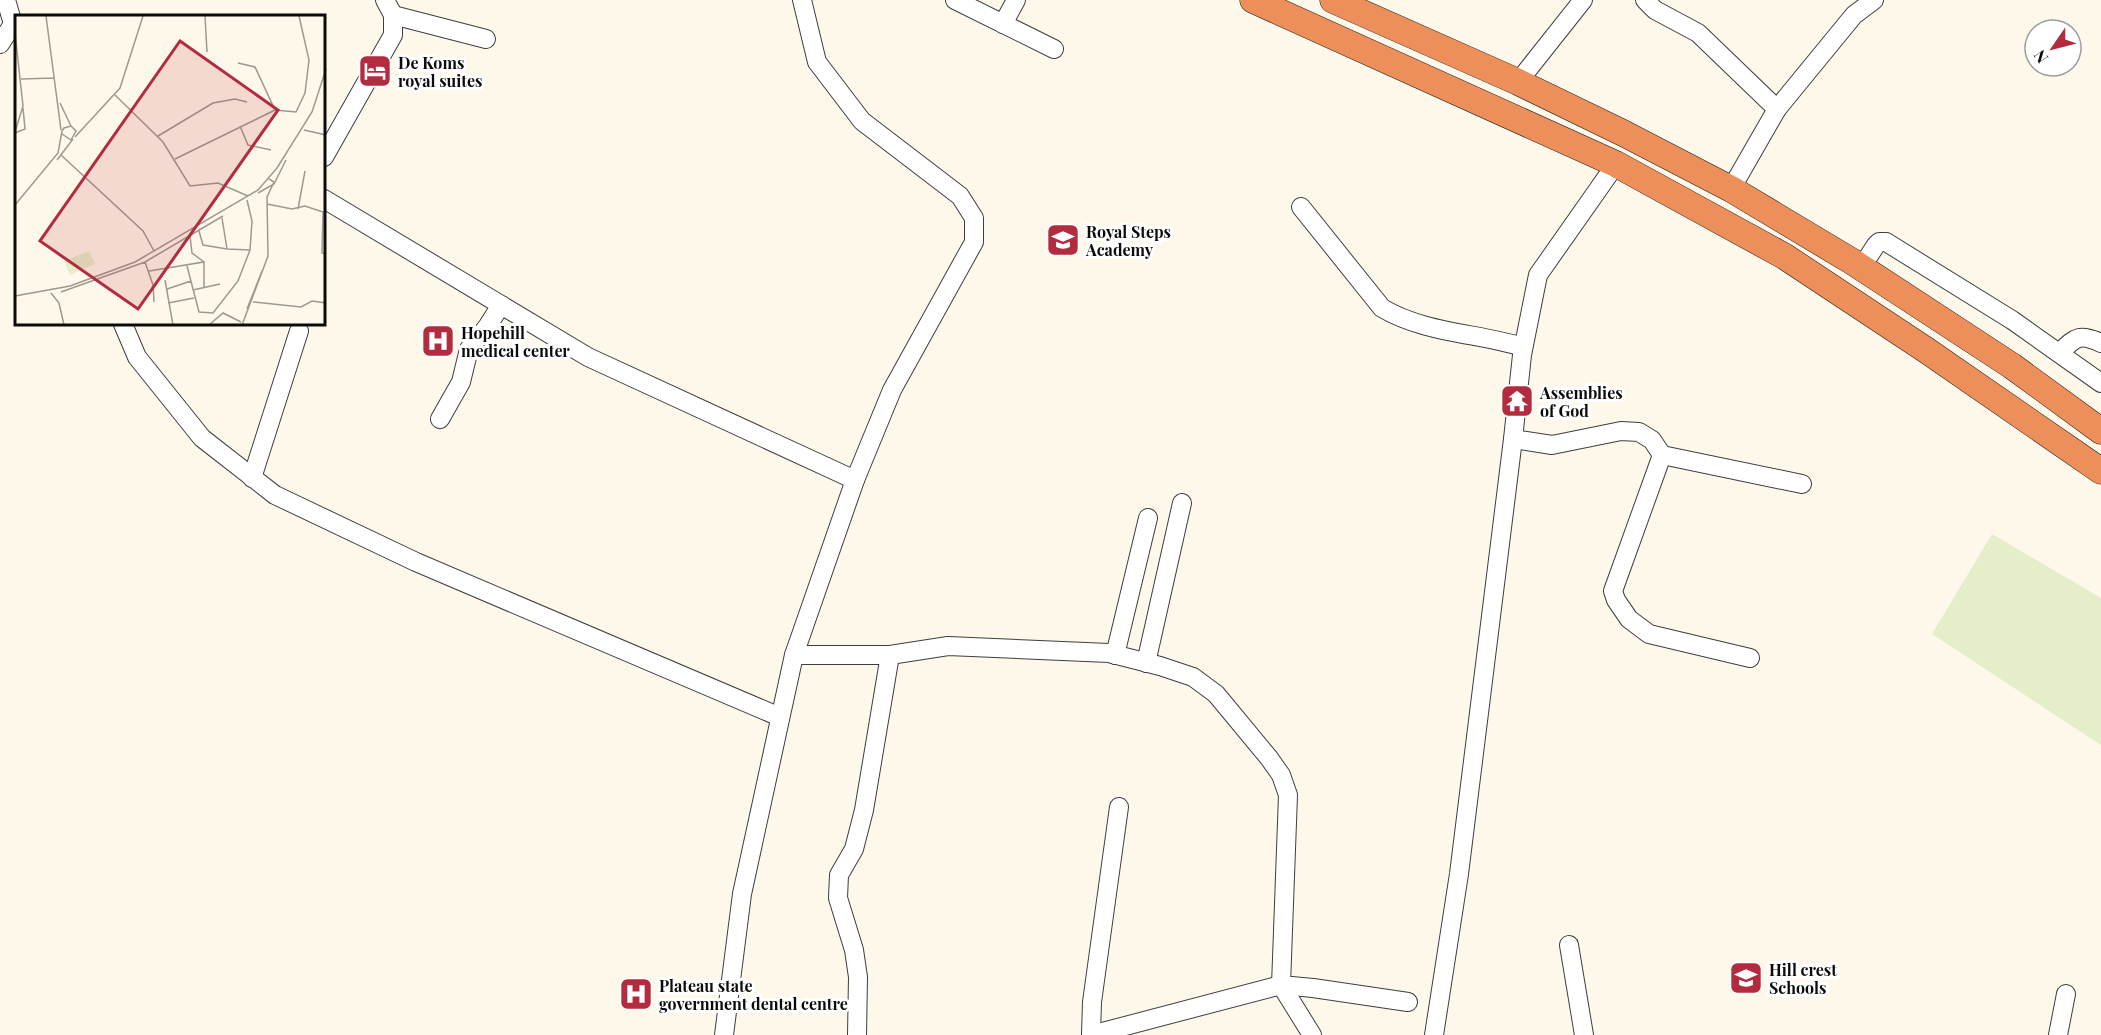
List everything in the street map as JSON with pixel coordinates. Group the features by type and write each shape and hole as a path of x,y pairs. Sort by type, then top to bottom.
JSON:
{"highway":[{"path":"1253,0 1616,164 1784,255 2101,471"},
{"path":"1334,0 1518,82 1731,189 1862,268 2012,366 2101,431"}],"street":[{"path":"0,44 15,25 6,0"},
{"path":"724,1035 742,894 794,655 855,480 892,390 975,242 974,218 960,196 862,121 817,62 802,0"},
{"path":"955,0 1054,49"},
{"path":"1003,24 1016,0"},
{"path":"1518,82 1582,0"},
{"path":"1645,0 1655,10 1698,33 1777,109"},
{"path":"1731,189 1777,109 1854,15 1874,0"},
{"path":"326,153 393,35 389,7 486,39"},
{"path":"1434,1035 1459,874 1514,439 1523,346 1538,275 1616,164"},
{"path":"326,200 588,357 855,480"},
{"path":"1301,207 1382,308 1399,318 1416,324 1498,339 1523,346"},
{"path":"1862,268 1876,244 1886,242 2012,320 2101,383"},
{"path":"440,419 461,382 469,349 501,305"},
{"path":"124,326 137,357 202,438 275,495 416,562 780,717"},
{"path":"252,478 298,331"},
{"path":"2059,353 2073,339 2085,336 2101,344"},
{"path":"1514,439 1552,445 1621,431 1639,432 1652,440 1662,454 1802,484"},
{"path":"1662,454 1613,591 1616,600 1629,619 1649,634 1750,658"},
{"path":"1146,663 1182,503"},
{"path":"1115,655 1148,518"},
{"path":"794,655 890,655 948,646 1115,655 1192,677 1216,694 1269,758 1281,775 1288,795 1281,985 1312,1035"},
{"path":"857,1035 858,977 854,950 838,898 839,875 854,849 864,810 890,655"},
{"path":"1119,807 1092,1002 1091,1034 1281,985 1408,1002"},
{"path":"1569,945 1584,1035"},
{"path":"2058,1035 2066,994"}],"green space":[{"path":"1992,534 2101,598 2101,745 1932,634"}],"place":[{"name":"De Koms royal suites","path":"375,71"},
{"name":"Royal Steps Academy","path":"1063,240"},
{"name":"Hopehill medical center","path":"438,341"},
{"name":"Assemblies of God","path":"1517,401"},
{"name":"Hill crest Schools","path":"1746,978"},
{"name":"Plateau state government dental centre","path":"636,994"}]}
